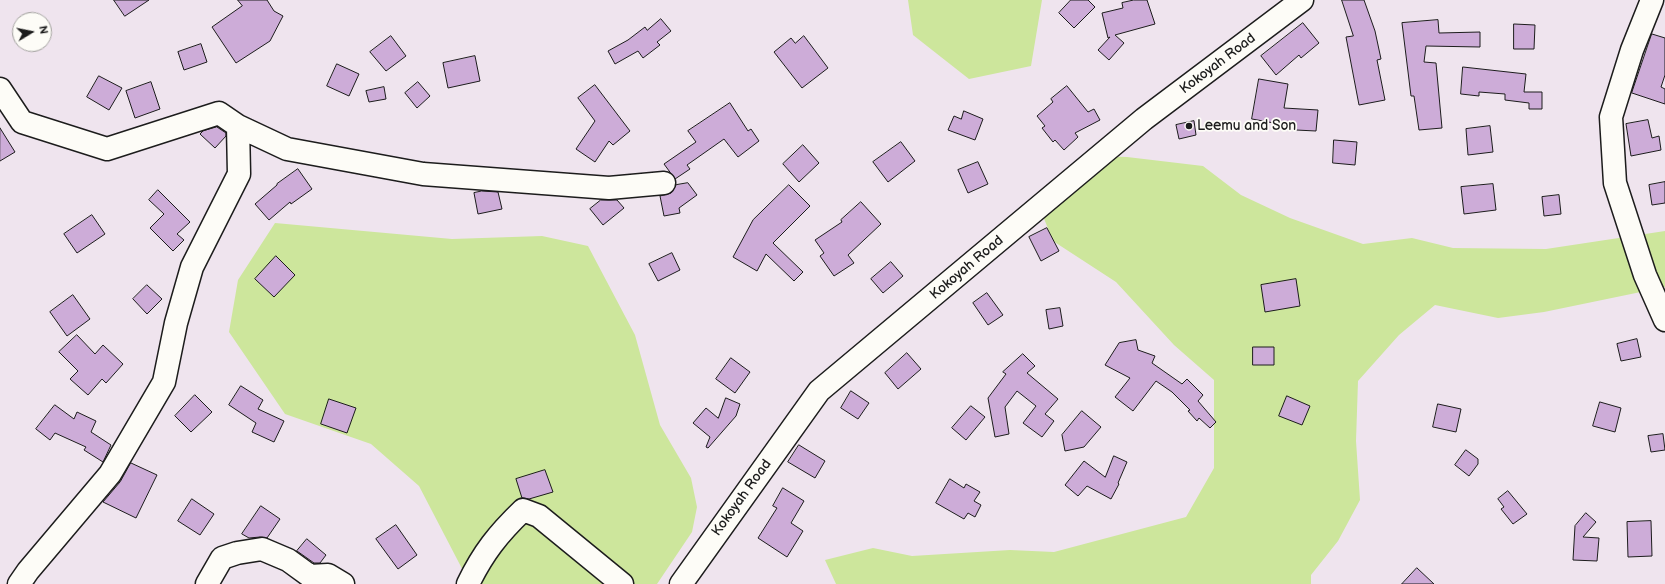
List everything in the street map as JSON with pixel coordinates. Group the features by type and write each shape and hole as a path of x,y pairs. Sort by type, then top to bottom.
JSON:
{"street":[{"name":"Kokoyah Road","path":"681,584 819,391 1144,119 1302,0"},
{"path":"1652,0 1632,50 1611,117 1615,183 1645,275 1665,320"},
{"path":"0,89 22,122 107,149 219,113 238,126 287,149 422,174 551,185 609,188 664,182"},
{"path":"19,584 28,570 110,474 164,382 176,323 192,267 239,174 238,126"},
{"path":"468,584 479,562 501,531 523,510 539,516 622,584"},
{"path":"207,584 222,558 237,553 262,549 288,560 310,576 328,575 342,584"}],"green space":[{"path":"908,0 1042,0 1031,66 969,79 913,35"},
{"path":"1095,156 1127,157 1203,166 1241,195 1290,218 1363,244 1412,238 1453,248 1546,249 1665,231 1665,287 1544,312 1498,318 1435,305 1399,335 1358,381 1356,441 1360,500 1338,541 1311,575 1311,584 836,584 825,560 873,548 912,556 1010,550 1054,552 1186,517 1214,468 1214,380 1174,345 1116,282 1053,241 1037,201"},
{"path":"275,223 452,239 542,236 588,246 635,335 660,425 691,478 697,507 692,532 657,584 470,584 419,486 371,444 285,414 229,332 238,280"}],"building":[{"path":"114,0 149,0 125,16"},
{"path":"238,0 267,0 274,11 283,16 270,41 236,63 212,27 242,6"},
{"path":"1071,0 1088,0 1095,7 1074,28 1059,13"},
{"path":"1134,0 1147,0 1155,24 1115,35 1124,43 1109,60 1098,50 1110,37 1108,38 1102,13 1123,8 1122,3"},
{"path":"1342,0 1364,0 1375,31 1381,59 1377,60 1385,100 1359,105 1346,37 1353,36"},
{"path":"661,19 671,31 657,42 660,45 643,58 638,51 615,64 608,51 628,40 645,27 647,30"},
{"path":"1438,20 1439,33 1480,32 1480,47 1426,46 1424,62 1436,63 1442,128 1419,130 1414,96 1411,96 1402,23"},
{"path":"1303,23 1319,43 1301,58 1299,55 1276,75 1261,56"},
{"path":"1514,24 1535,25 1534,49 1514,49"},
{"path":"1652,34 1665,38 1665,75 1661,87 1665,89 1665,104 1632,93"},
{"path":"391,36 406,56 386,71 370,52"},
{"path":"804,36 828,68 802,88 774,52 791,38 795,43"},
{"path":"201,44 207,62 184,70 178,52"},
{"path":"475,56 480,81 448,88 443,63"},
{"path":"337,64 359,74 349,96 327,86"},
{"path":"1463,67 1526,74 1524,92 1542,92 1542,109 1529,109 1529,103 1505,100 1505,94 1479,92 1479,96 1461,94"},
{"path":"99,76 122,88 109,110 87,97"},
{"path":"1259,79 1288,84 1284,108 1318,110 1316,131 1296,130 1296,127 1252,119"},
{"path":"151,82 160,109 135,118 126,91"},
{"path":"418,82 430,96 417,108 405,93"},
{"path":"595,85 630,131 613,145 609,141 595,162 576,149 595,121 578,98"},
{"path":"1067,86 1088,112 1094,109 1100,120 1075,133 1078,137 1064,150 1055,140 1053,142 1042,128 1045,126 1037,116 1053,102 1051,99"},
{"path":"384,87 386,99 369,102 366,91"},
{"path":"730,103 748,131 751,129 759,141 738,157 724,139 687,165 690,169 675,179 664,164 696,142 688,131"},
{"path":"964,111 983,119 975,140 948,130 954,116 961,119"},
{"path":"1648,120 1652,138 1659,136 1661,150 1631,156 1626,124"},
{"path":"1194,121 1196,135 1179,139 1176,125"},
{"path":"1490,126 1493,152 1468,155 1466,129"},
{"path":"217,127 226,133 226,136 215,148 200,134 203,131"},
{"path":"0,128 15,152 0,161"},
{"path":"1334,140 1357,142 1355,165 1333,163"},
{"path":"901,142 915,161 888,182 873,162"},
{"path":"803,145 819,163 799,182 783,164"},
{"path":"978,162 988,184 968,193 958,170"},
{"path":"298,169 312,189 291,204 290,202 269,220 255,204 277,184"},
{"path":"1665,182 1665,203 1652,205 1649,185"},
{"path":"688,183 697,195 679,208 680,213 664,216 660,196 671,193 676,185"},
{"path":"1493,184 1496,210 1464,214 1461,187"},
{"path":"789,185 810,206 773,243 803,272 794,281 766,254 757,271 733,257 753,220"},
{"path":"158,190 190,222 177,234 184,240 173,251 150,228 164,214 149,200"},
{"path":"482,191 498,192 502,209 478,214 474,193"},
{"path":"1559,195 1561,214 1544,216 1542,197"},
{"path":"601,200 617,200 624,208 603,225 590,209"},
{"path":"861,202 881,224 848,255 854,263 834,276 820,256 824,253 815,240 842,222 841,220"},
{"path":"92,215 105,234 77,253 64,234"},
{"path":"1047,228 1059,251 1041,261 1029,237"},
{"path":"672,253 680,270 658,281 649,264"},
{"path":"276,256 295,275 274,297 255,279"},
{"path":"891,262 903,276 883,293 871,279"},
{"path":"1296,279 1300,306 1265,312 1261,285"},
{"path":"147,285 162,299 147,314 133,299"},
{"path":"987,293 1003,315 988,325 973,303"},
{"path":"73,295 90,319 67,336 50,312"},
{"path":"1060,308 1063,326 1049,329 1046,310"},
{"path":"77,335 95,354 103,345 123,364 106,383 102,379 88,395 70,379 78,371 59,352"},
{"path":"1637,339 1641,357 1621,361 1617,344"},
{"path":"1136,340 1138,350 1155,356 1152,363 1182,384 1187,379 1203,395 1198,401 1216,422 1210,428 1199,418 1197,421 1188,411 1190,410 1172,392 1156,381 1133,411 1115,397 1130,378 1105,365 1119,343"},
{"path":"1253,347 1274,347 1274,365 1253,365"},
{"path":"907,353 921,369 898,389 885,373"},
{"path":"1023,354 1035,366 1027,373 1058,399 1045,414 1054,421 1042,437 1023,423 1036,406 1017,391 1005,407 1009,434 995,437 988,398 1006,374 1003,372"},
{"path":"731,358 750,372 735,393 716,379"},
{"path":"241,386 263,400 258,409 284,421 274,442 252,432 256,423 229,405"},
{"path":"851,391 869,403 858,419 841,408"},
{"path":"195,395 212,412 191,432 175,416"},
{"path":"1287,396 1310,406 1302,425 1279,416"},
{"path":"726,398 740,404 736,416 708,448 706,447 710,437 693,423 706,408 718,418"},
{"path":"329,399 356,408 347,433 321,424"},
{"path":"1600,402 1621,408 1615,432 1593,426"},
{"path":"1438,404 1461,409 1456,432 1433,427"},
{"path":"55,405 74,419 77,412 96,421 91,432 111,445 103,462 84,450 86,447 55,433 50,440 36,429"},
{"path":"971,406 985,417 966,440 952,428"},
{"path":"1082,411 1101,427 1084,447 1065,451 1062,435"},
{"path":"1663,434 1665,450 1651,452 1648,436"},
{"path":"799,445 825,461 815,478 788,462"},
{"path":"1466,450 1478,459 1478,464 1469,476 1455,465"},
{"path":"1114,456 1127,462 1118,483 1119,484 1111,499 1087,486 1078,496 1065,485 1084,461 1105,477"},
{"path":"131,463 157,475 136,518 103,502 120,482"},
{"path":"545,470 553,492 529,499 522,498 516,479"},
{"path":"950,479 964,488 966,484 980,492 974,501 981,505 975,517 968,513 964,519 936,503"},
{"path":"783,488 804,501 791,523 803,531 787,557 758,538 777,508 773,506"},
{"path":"1508,491 1527,514 1513,524 1501,509 1504,507 1498,499"},
{"path":"192,499 214,514 200,535 178,521"},
{"path":"261,506 280,519 267,538 249,538 242,534"},
{"path":"1586,513 1596,522 1583,537 1599,538 1597,561 1573,560 1575,526"},
{"path":"1651,521 1652,556 1628,557 1627,522"},
{"path":"396,525 417,555 398,569 376,539"},
{"path":"307,539 326,555 320,563 314,563 297,551"},
{"path":"1417,568 1434,584 1402,584"}],"place":[{"name":"Leemu and Son","path":"1189,126"}]}
